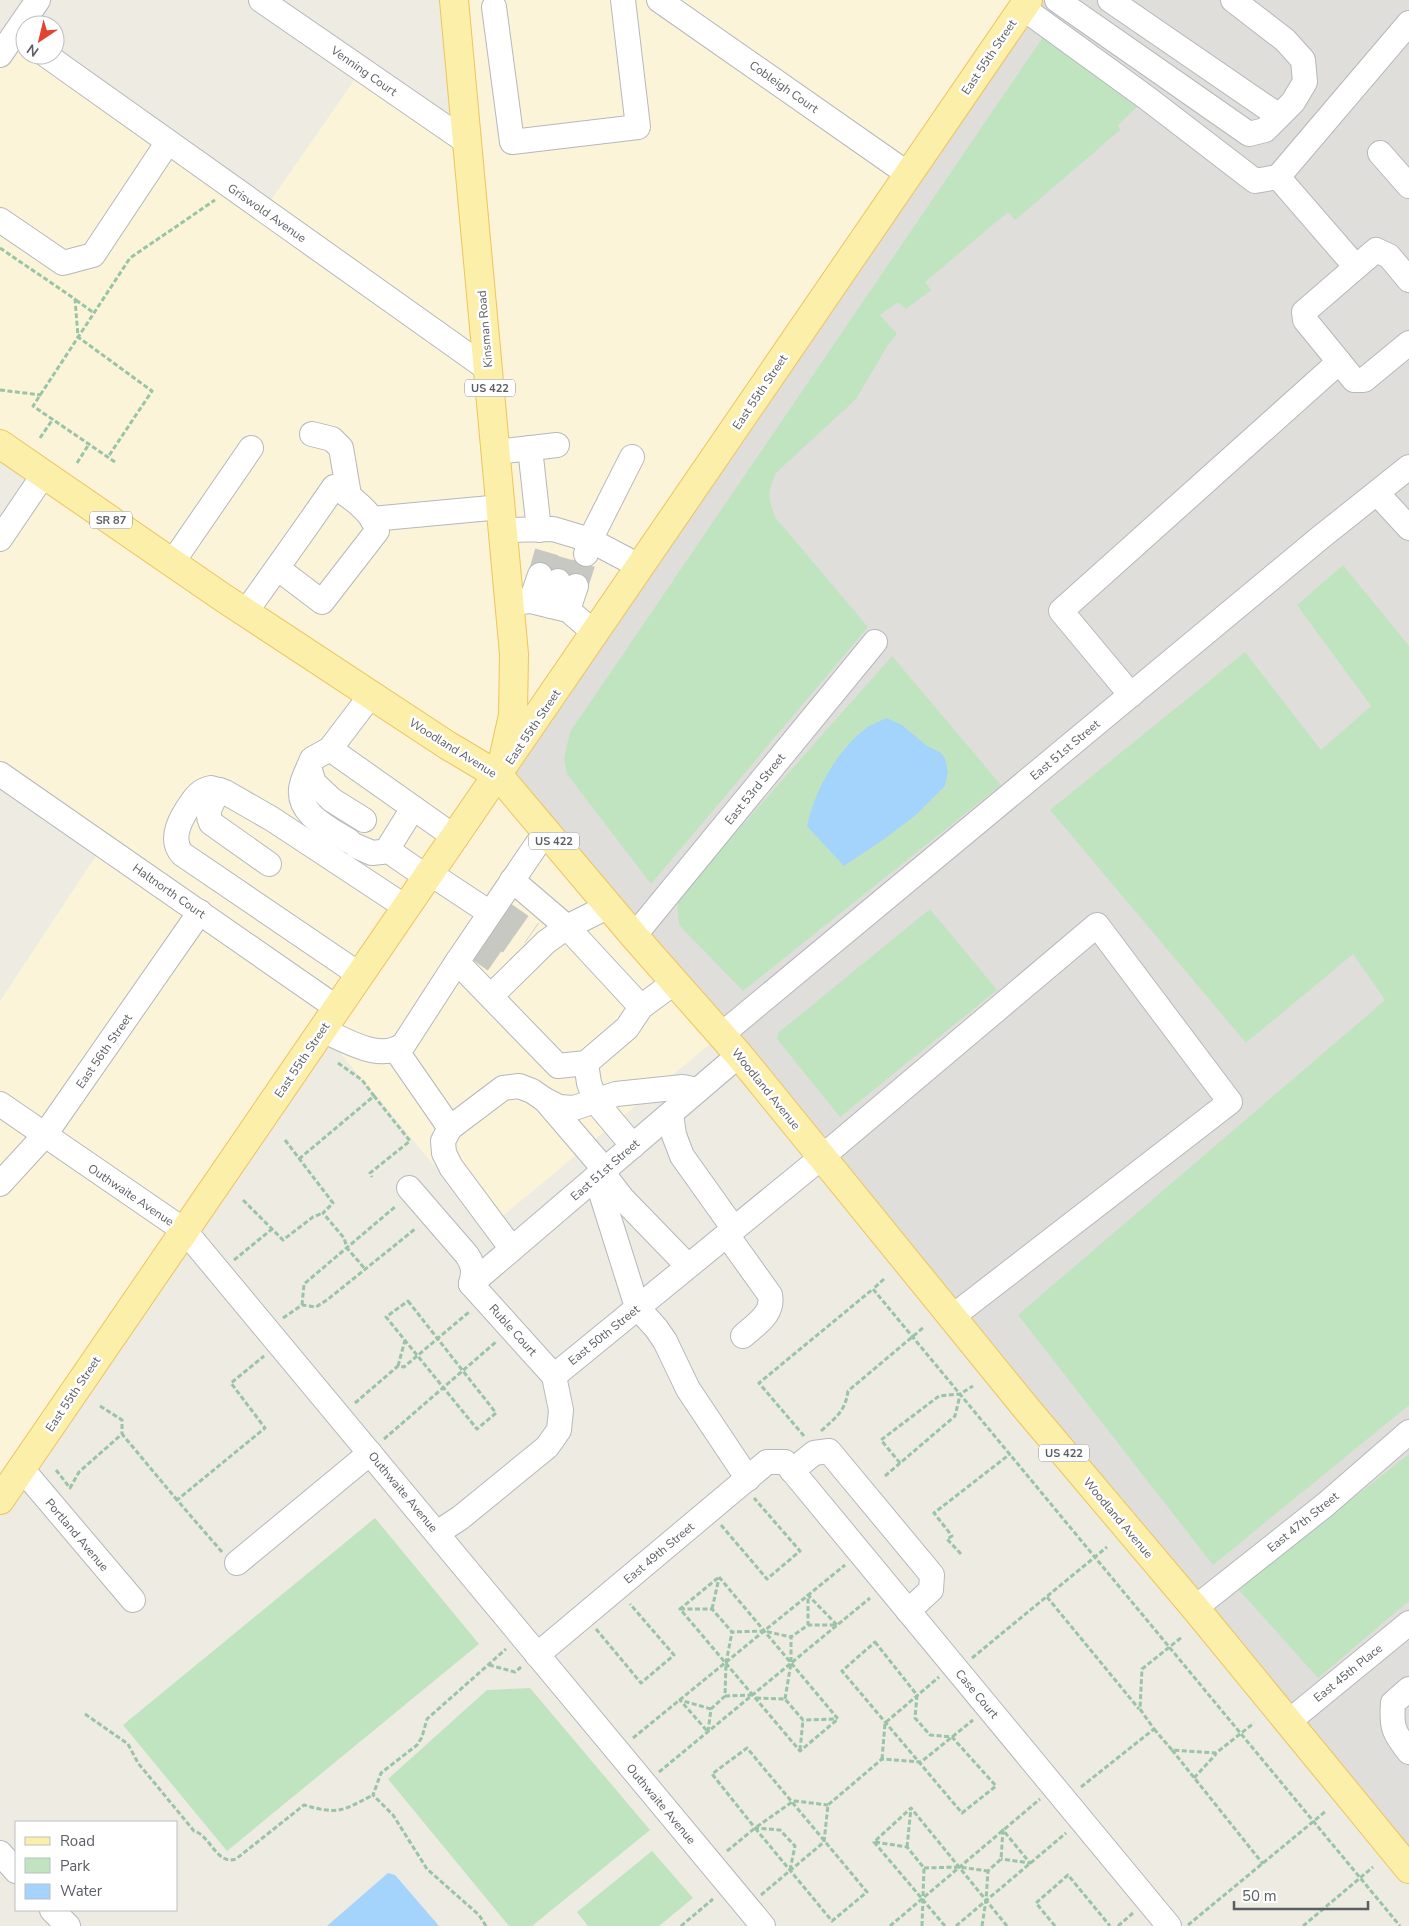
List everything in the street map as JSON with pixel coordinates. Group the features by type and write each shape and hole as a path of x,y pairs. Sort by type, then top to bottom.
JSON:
{"main road":[{"name":"Kinsman Road","path":"454,0 502,519 540,605 514,654 513,716 499,776"},
{"name":"East 55th Street","path":"0,1500 337,1008 499,776 1025,4"},
{"name":"Woodland Avenue","path":"0,444 245,613 447,745 499,776 634,936 740,1055 1026,1408 1195,1608 1409,1869"}],"street":[{"path":"31,15 38,0"},
{"name":"Venning Court","path":"261,0 467,142"},
{"path":"494,7 512,142 638,127 623,0"},
{"name":"Cobleigh Court","path":"659,0 908,174"},
{"path":"1057,0 1249,134 1265,130 1293,102 1305,82 1303,60 1285,40 1233,0"},
{"path":"1090,24 1109,0 1279,116"},
{"path":"1025,4 1255,181 1278,177 1409,23"},
{"path":"0,55 15,42"},
{"name":"Griswold Avenue","path":"60,65 489,370"},
{"path":"0,220 63,263 93,255 168,142"},
{"path":"1380,153 1409,186"},
{"path":"1278,177 1356,267"},
{"path":"1409,280 1389,256 1376,250 1304,312 1305,320 1354,380 1364,380 1409,343"},
{"path":"1131,695 1061,611 1339,362"},
{"path":"312,434 332,439 341,448 349,495"},
{"path":"496,452 557,445"},
{"path":"172,563 251,448"},
{"path":"530,448 565,540"},
{"path":"565,540 632,457"},
{"name":"East 51st Street","path":"721,1035 1409,467"},
{"path":"0,539 44,474"},
{"path":"245,613 276,568 334,487 349,495 372,519 377,531 322,602 276,568"},
{"path":"1377,492 1409,528"},
{"path":"372,519 502,519 641,567"},
{"path":"540,605 558,581 540,605"},
{"path":"540,605 596,634"},
{"name":"East 53rd Street","path":"634,936 875,642"},
{"path":"370,695 330,749 312,759 301,785 301,798 316,820 352,843 372,853 392,845 413,808"},
{"path":"330,749 456,838"},
{"path":"309,767 314,783 332,800 367,823 392,845 396,856 492,917"},
{"name":"Haltnorth Court","path":"0,774 337,1008"},
{"path":"360,975 182,854 177,848 178,828 184,815 199,793 211,788 220,790 272,819 407,908"},
{"path":"220,790 209,809 208,818 211,823 269,864"},
{"path":"322,1030 371,1049 386,1052 396,1050 404,1044 467,950 492,917 512,880 546,831"},
{"path":"512,880 567,927 640,1007"},
{"path":"491,996 532,945 609,906"},
{"name":"East 56th Street","path":"0,1184 44,1136 200,912"},
{"name":"East 50th Street","path":"554,1376 822,1157 1098,925 1230,1102 952,1317"},
{"path":"467,950 491,996 558,1066 586,1062 628,1028 640,1007 674,982"},
{"path":"396,1050 450,1128"},
{"name":"East 51st Street","path":"471,1284 740,1055"},
{"path":"586,1062 589,1083 596,1102 633,1146"},
{"path":"512,1249 451,1167 444,1153 443,1141 450,1128 503,1088 519,1086 558,1106 574,1108 616,1094 683,1087 698,1090"},
{"path":"545,1100 622,1198 688,1266"},
{"name":"Outhwaite Avenue","path":"0,1104 184,1231 377,1446 529,1661 763,1926"},
{"path":"671,1114 674,1135 682,1156 770,1295 771,1302 766,1315 743,1336"},
{"path":"601,1173 638,1308 656,1328 665,1342 688,1389 748,1485"},
{"path":"403,1197 474,1265 471,1284"},
{"name":"Ruble Court","path":"471,1284 554,1376"},
{"path":"437,1533 460,1518 547,1447 559,1430 561,1417 554,1376"},
{"name":"East 47th Street","path":"1195,1608 1325,1505 1409,1432"},
{"path":"237,1563 377,1446"},
{"path":"789,1466 814,1453 829,1451 932,1575 931,1590 908,1611"},
{"name":"East 49th Street","path":"529,1661 748,1485 767,1462 789,1466"},
{"name":"Case Court","path":"789,1466 1169,1926"},
{"name":"Portland Avenue","path":"22,1469 133,1600"},
{"name":"East 45th Place","path":"1288,1722 1409,1623"},
{"path":"1409,1689 1393,1703 1391,1722 1395,1734 1409,1752"},
{"path":"0,1853 15,1870"},
{"path":"53,1911 68,1926"}],"path":[{"path":"115,462 34,406 130,258 216,200"},
{"path":"0,248 94,313"},
{"path":"75,299 78,337 152,391 108,457"},
{"path":"0,390 41,395"},
{"path":"40,438 54,419"},
{"path":"77,463 89,444"},
{"path":"338,1063 362,1080 410,1141 370,1173 372,1177"},
{"path":"299,1158 374,1096"},
{"path":"243,1200 283,1240 313,1217 324,1213 333,1203 285,1140"},
{"path":"302,1305 304,1284 403,1197"},
{"path":"324,1213 344,1238 346,1248 365,1270"},
{"path":"234,1260 272,1229"},
{"path":"283,1318 302,1305 316,1307 327,1300 415,1229"},
{"path":"809,1442 759,1383 884,1279"},
{"path":"873,1289 1400,1926"},
{"path":"408,1301 496,1413 477,1429 405,1340 386,1317 408,1301"},
{"path":"398,1366 404,1368 476,1307"},
{"path":"816,1435 846,1405 848,1391 924,1327"},
{"path":"377,1446 500,1338"},
{"path":"354,1403 398,1366 405,1340"},
{"path":"177,1500 265,1428 231,1383 269,1353"},
{"path":"900,1463 881,1440 939,1396 960,1394 973,1386"},
{"path":"884,1476 955,1416 960,1394"},
{"path":"100,1406 122,1420 122,1434 222,1551 237,1563"},
{"path":"56,1470 70,1488 80,1472 122,1434"},
{"path":"961,1554 947,1539 952,1536 934,1513 1010,1454"},
{"path":"716,1519 767,1579 800,1551 748,1485"},
{"path":"965,1664 1107,1547"},
{"path":"628,1742 846,1564"},
{"path":"680,1608 719,1577"},
{"path":"712,1609 719,1577"},
{"path":"719,1577 838,1719"},
{"path":"808,1595 808,1625"},
{"path":"808,1595 837,1625"},
{"path":"655,1775 754,1696 872,1596"},
{"path":"1047,1597 1140,1709 1263,1864"},
{"path":"591,1623 640,1683 674,1655 629,1603"},
{"path":"680,1608 712,1609 732,1632"},
{"path":"680,1608 800,1751"},
{"path":"732,1632 764,1631 791,1637 808,1625 837,1625"},
{"path":"725,1696 726,1662 732,1632"},
{"path":"785,1698 791,1663 791,1637"},
{"path":"1140,1709 1142,1670 1182,1637"},
{"path":"875,1642 917,1696 916,1718 930,1735 952,1737 996,1786 962,1813 885,1722 842,1671 875,1642"},
{"path":"85,1714 128,1744 138,1763 194,1831 200,1833 223,1859 229,1861 236,1859 304,1805 326,1812 345,1810 373,1795 381,1773 417,1745 422,1737 427,1719 506,1649"},
{"path":"489,1665 514,1672 529,1661"},
{"path":"759,1897 824,1842 828,1805 882,1759 885,1722 946,1672"},
{"path":"708,1732 711,1709 725,1696 785,1698 803,1720 800,1751"},
{"path":"680,1700 711,1709"},
{"path":"680,1700 708,1732"},
{"path":"882,1759 921,1762 980,1714"},
{"path":"803,1720 838,1719"},
{"path":"800,1751 838,1719"},
{"path":"1194,1778 1216,1754 1254,1723"},
{"path":"1080,1788 1154,1729"},
{"path":"747,1748 867,1892 832,1921 755,1828 712,1774 747,1748"},
{"path":"1172,1750 1216,1754"},
{"path":"890,1926 1046,1794"},
{"path":"373,1795 393,1815 427,1869 479,1915 486,1926"},
{"path":"723,1855 755,1828 795,1800 828,1805"},
{"path":"874,1842 911,1808"},
{"path":"907,1847 911,1808"},
{"path":"911,1808 1007,1926"},
{"path":"1187,1926 1326,1811"},
{"path":"956,1926 1073,1826"},
{"path":"755,1828 780,1830 795,1846 790,1870"},
{"path":"982,1926 988,1871 1001,1859 1003,1830"},
{"path":"1003,1830 1030,1863"},
{"path":"874,1842 907,1847 924,1868 922,1926"},
{"path":"874,1842 945,1926"},
{"path":"1001,1859 1030,1863"},
{"path":"924,1868 959,1867 988,1871"},
{"path":"1303,1926 1373,1867"},
{"path":"1055,1926 1036,1903 1068,1875 1110,1926"},
{"path":"681,1926 713,1899"},
{"path":"1118,1926 1139,1908"}],"shaded area":[{"path":"454,0 1028,0 721,1035 487,1229 322,1031 0,1500 0,1001 103,845 0,774 0,539 44,474 0,444 0,55 15,33 15,65 60,65 264,210 362,69 466,141"},
{"path":"1028,0 1409,0 1409,1869 499,776"}],"green space":[{"path":"1043,37 1139,105 1118,125 1120,130 1015,220 1008,212 925,282 931,290 906,309 898,302 880,315 897,334 888,345 856,399 776,473 770,495 775,517 868,627 651,884 567,774 564,758 570,732"},
{"path":"1343,565 1409,646 1409,1405 1213,1565 1018,1315 1385,1000 1353,954 1246,1043 1050,810 1245,652 1321,750 1371,706 1297,605"},
{"path":"892,656 1001,785 743,991 679,925 677,899"},
{"path":"930,909 997,990 840,1117 777,1039 778,1033"},
{"path":"1409,1454 1409,1601 1318,1678 1238,1589"},
{"path":"375,1518 479,1644 227,1851 123,1725"},
{"path":"530,1688 650,1830 532,1926 509,1926 388,1779 487,1690"},
{"path":"652,1851 693,1898 659,1926 588,1926 577,1912"}],"water":[{"path":"886,718 902,725 927,746 940,752 945,758 948,772 945,786 916,815 844,866 807,826 815,799 836,760 865,729"},
{"path":"388,1873 395,1875 439,1926 327,1926"}],"tunnel":[{"path":"540,575 549,544"},
{"path":"558,581 567,550"},
{"path":"576,586 586,555"},
{"path":"502,912 532,933"},
{"path":"490,929 519,949"},
{"path":"475,947 508,970"}]}
